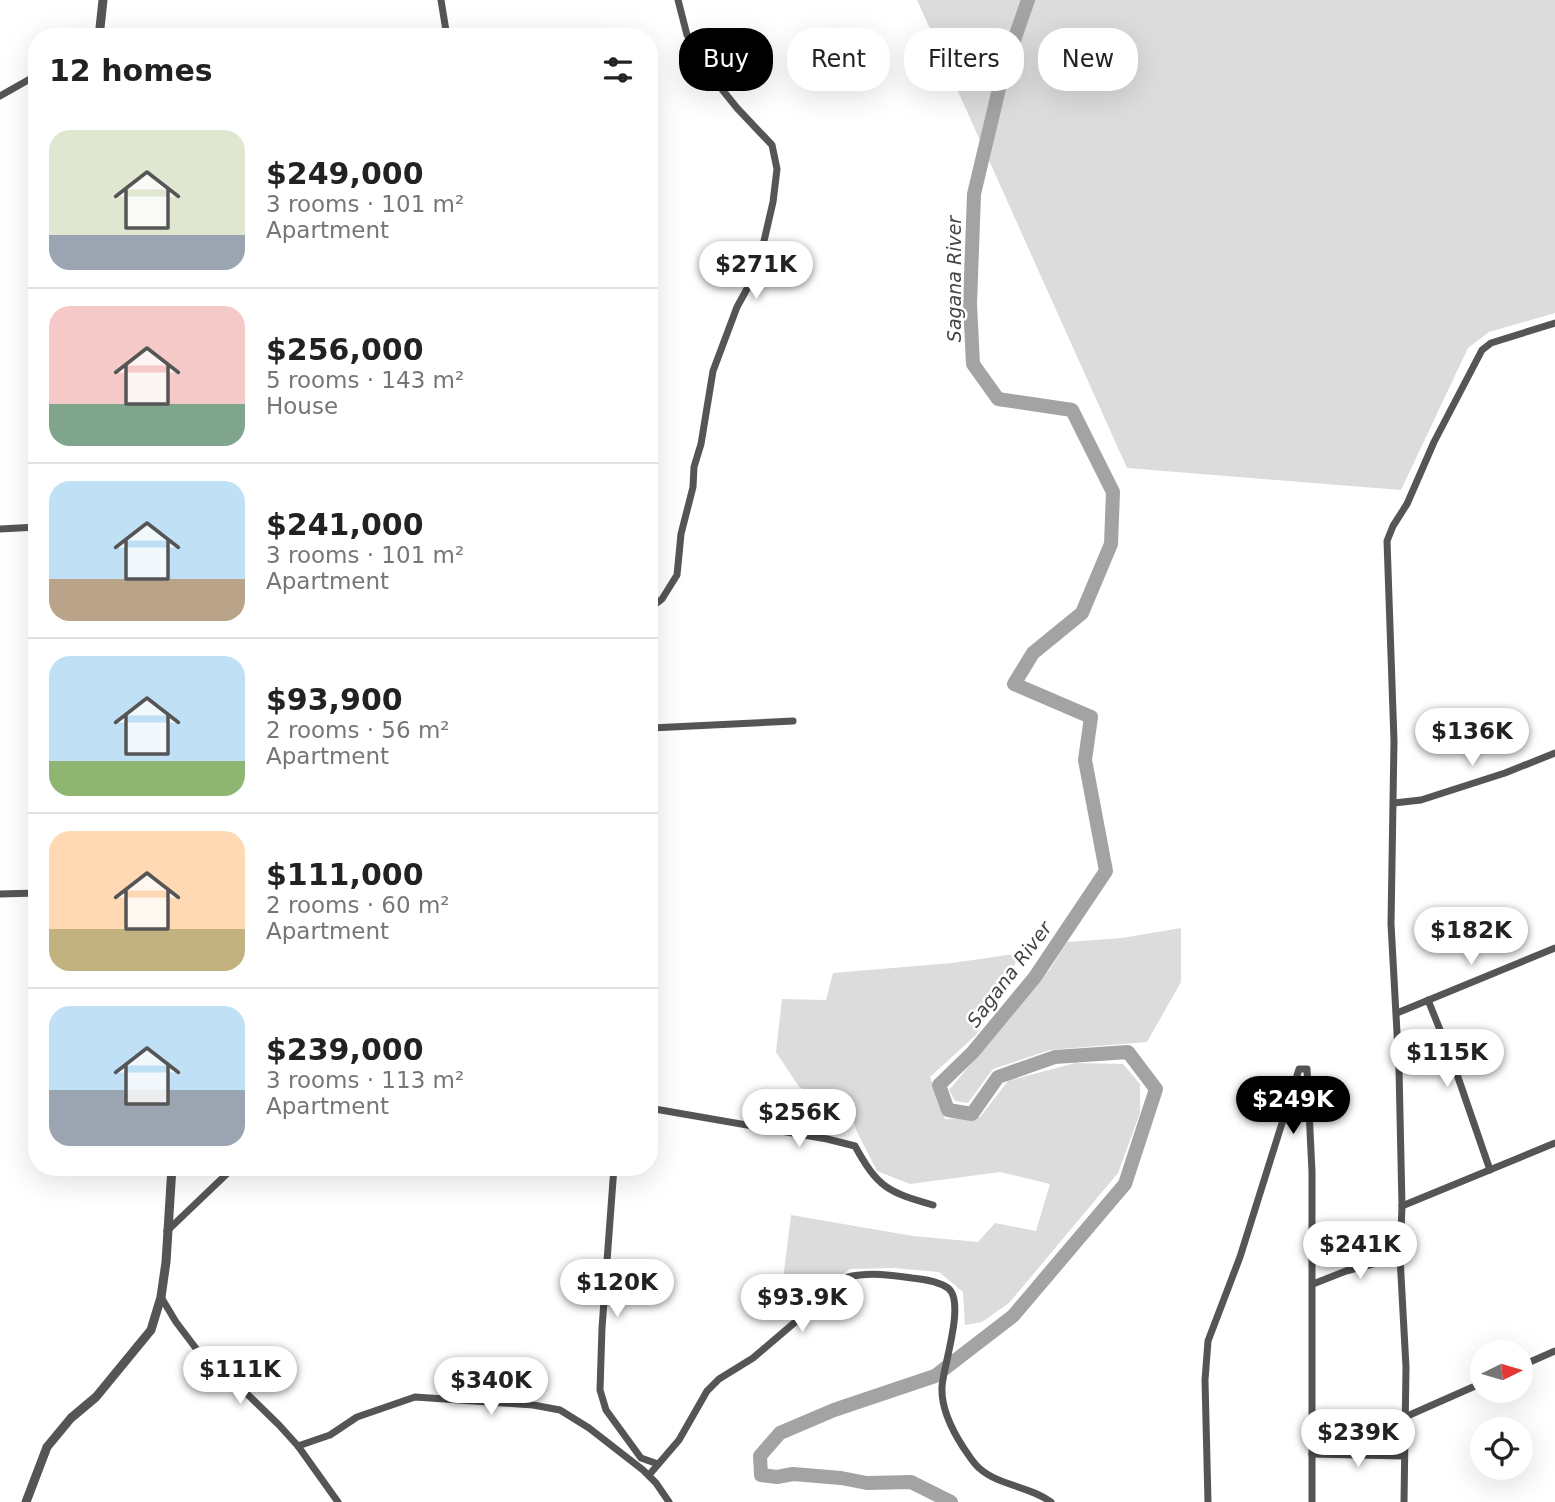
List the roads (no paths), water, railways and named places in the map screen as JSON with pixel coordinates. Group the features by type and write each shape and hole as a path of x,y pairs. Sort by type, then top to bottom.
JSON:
{"street":[{"path":"100,28 103,0"},
{"path":"441,0 446,28"},
{"path":"658,602 677,575 681,534 694,487 694,467 701,444 713,371 737,307 752,278 764,241 774,202 778,169 772,145 737,108 698,53 687,34 678,0"},
{"path":"0,96 28,80"},
{"path":"1404,1502 1406,1367 1400,1257 1402,1206 1397,1013 1391,924 1394,803 1387,541 1482,350 1491,343 1555,323"},
{"path":"0,529 28,527"},
{"path":"658,728 793,721"},
{"path":"1394,803 1421,800 1555,754"},
{"path":"0,894 28,893"},
{"path":"1397,1013 1555,948"},
{"path":"1428,1000 1490,1170"},
{"path":"1208,1502 1205,1380 1208,1341 1240,1257 1299,1069 1307,1069 1312,1172 1312,1502"},
{"path":"658,1110 855,1146 878,1182 896,1194 933,1205"},
{"path":"1402,1206 1555,1143"},
{"path":"26,1502 47,1447 134,1353 150,1330 161,1297 171,1176"},
{"path":"167,1231 225,1176"},
{"path":"613,1176 600,1390 606,1410 641,1458 658,1464"},
{"path":"1313,1284 1346,1271 1400,1257"},
{"path":"649,1475 679,1440 707,1391 719,1379 752,1357 848,1277 859,1274 898,1276 947,1288 953,1294 955,1312 942,1388 944,1403 953,1427 978,1468 989,1475 1037,1493 1051,1502"},
{"path":"161,1297 207,1363 243,1390 298,1446 338,1502"},
{"path":"1533,1361 1555,1351"},
{"path":"1405,1417 1470,1388"},
{"path":"298,1446 330,1435 357,1417 415,1397 533,1405 560,1410 589,1428 649,1475 669,1502"},
{"path":"1312,1454 1404,1456"}],"waterway":[{"name":"Sagana River","path":"951,1502 911,1482 867,1483 793,1474 777,1477 761,1475 760,1456 780,1433 834,1410 935,1376 1013,1316 1125,1184 1156,1089 1128,1052 1055,1057 998,1077 972,1114 948,1110 939,1085 973,1052 1035,977 1106,871 1085,760 1091,717 1014,684 1033,653 1082,613 1111,544 1113,492 1072,410 998,399 973,364 970,304 974,194 1003,72 1028,0"}]}
